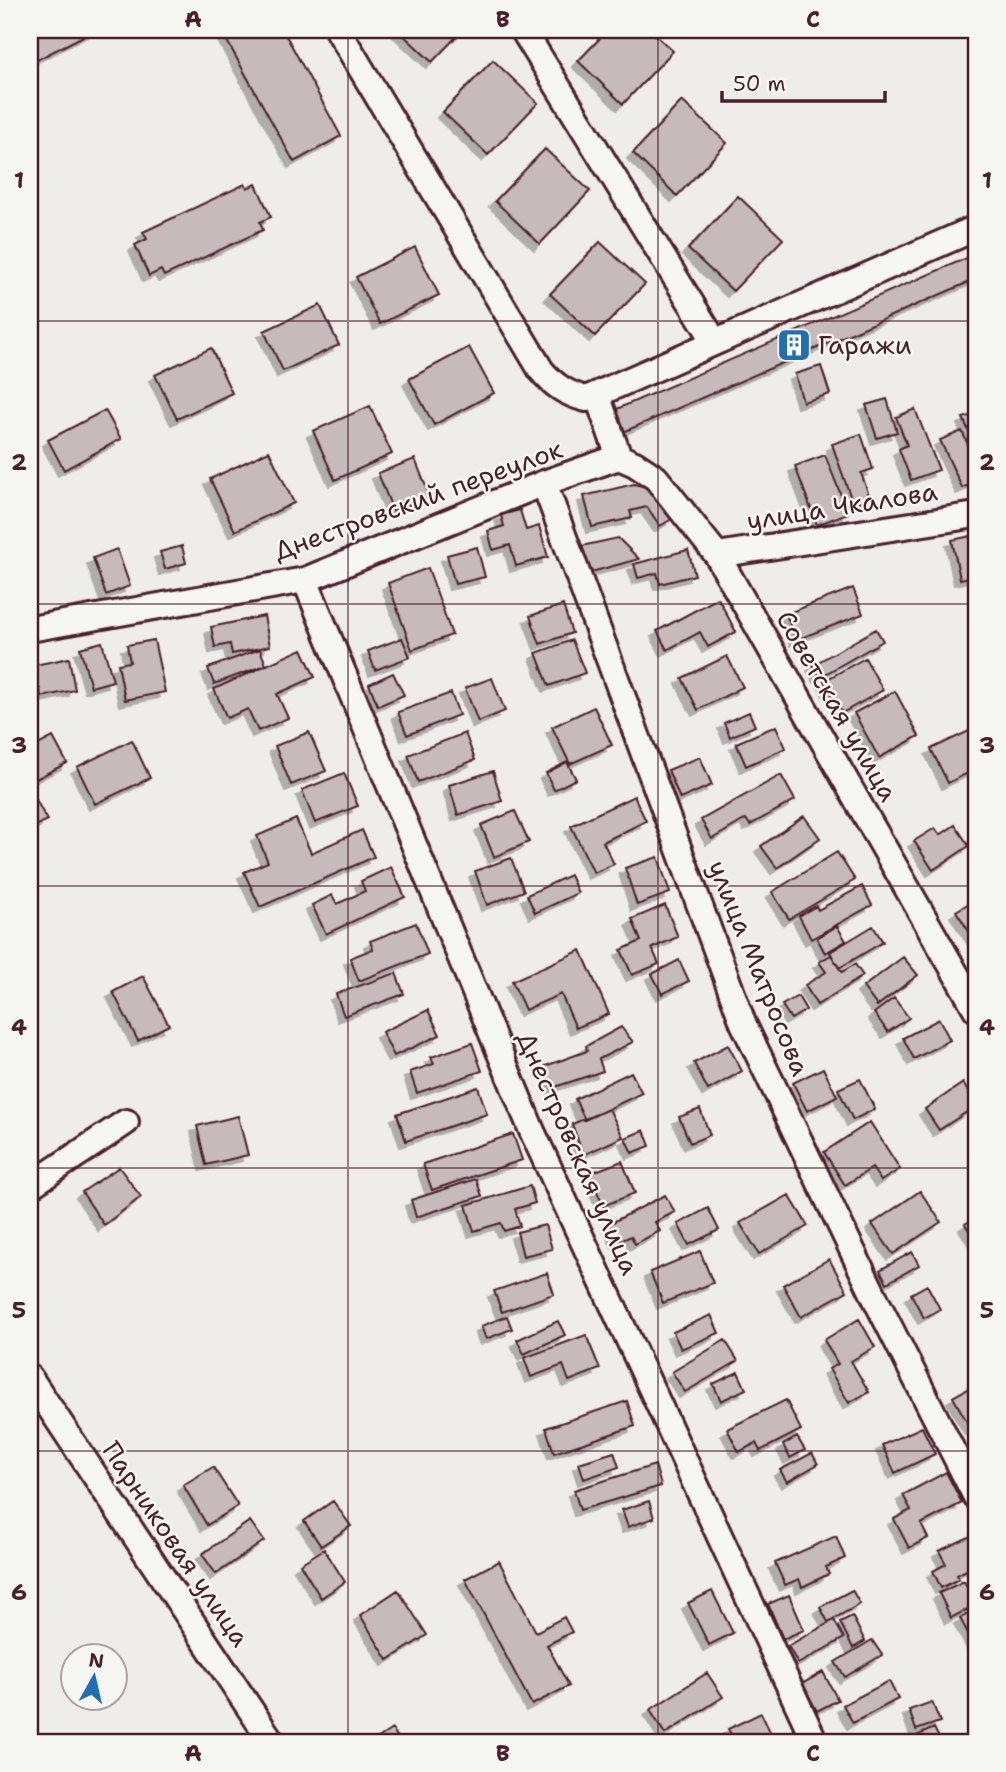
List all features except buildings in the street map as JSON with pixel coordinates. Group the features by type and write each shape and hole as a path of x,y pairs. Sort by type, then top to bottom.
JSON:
{"street":[{"path":"338,30 541,370 550,382 586,400 976,228"},
{"path":"523,30 715,342"},
{"path":"597,395 619,457"},
{"name":"Днестровский переулок","path":"30,629 305,580 544,483 619,457"},
{"name":"Советская улица","path":"619,457 656,478 717,555 976,1009"},
{"name":"улица Матросова","path":"544,483 743,1023 879,1306 976,1497"},
{"name":"улица Чкалова","path":"717,555 976,515"},
{"name":"Днестровская улица","path":"305,580 532,1131 815,1742"},
{"path":"30,1186 126,1122"},
{"name":"Парниковая улица","path":"30,1378 272,1742"}],"place":[{"name":"Гаражи","path":"794,345"}]}
